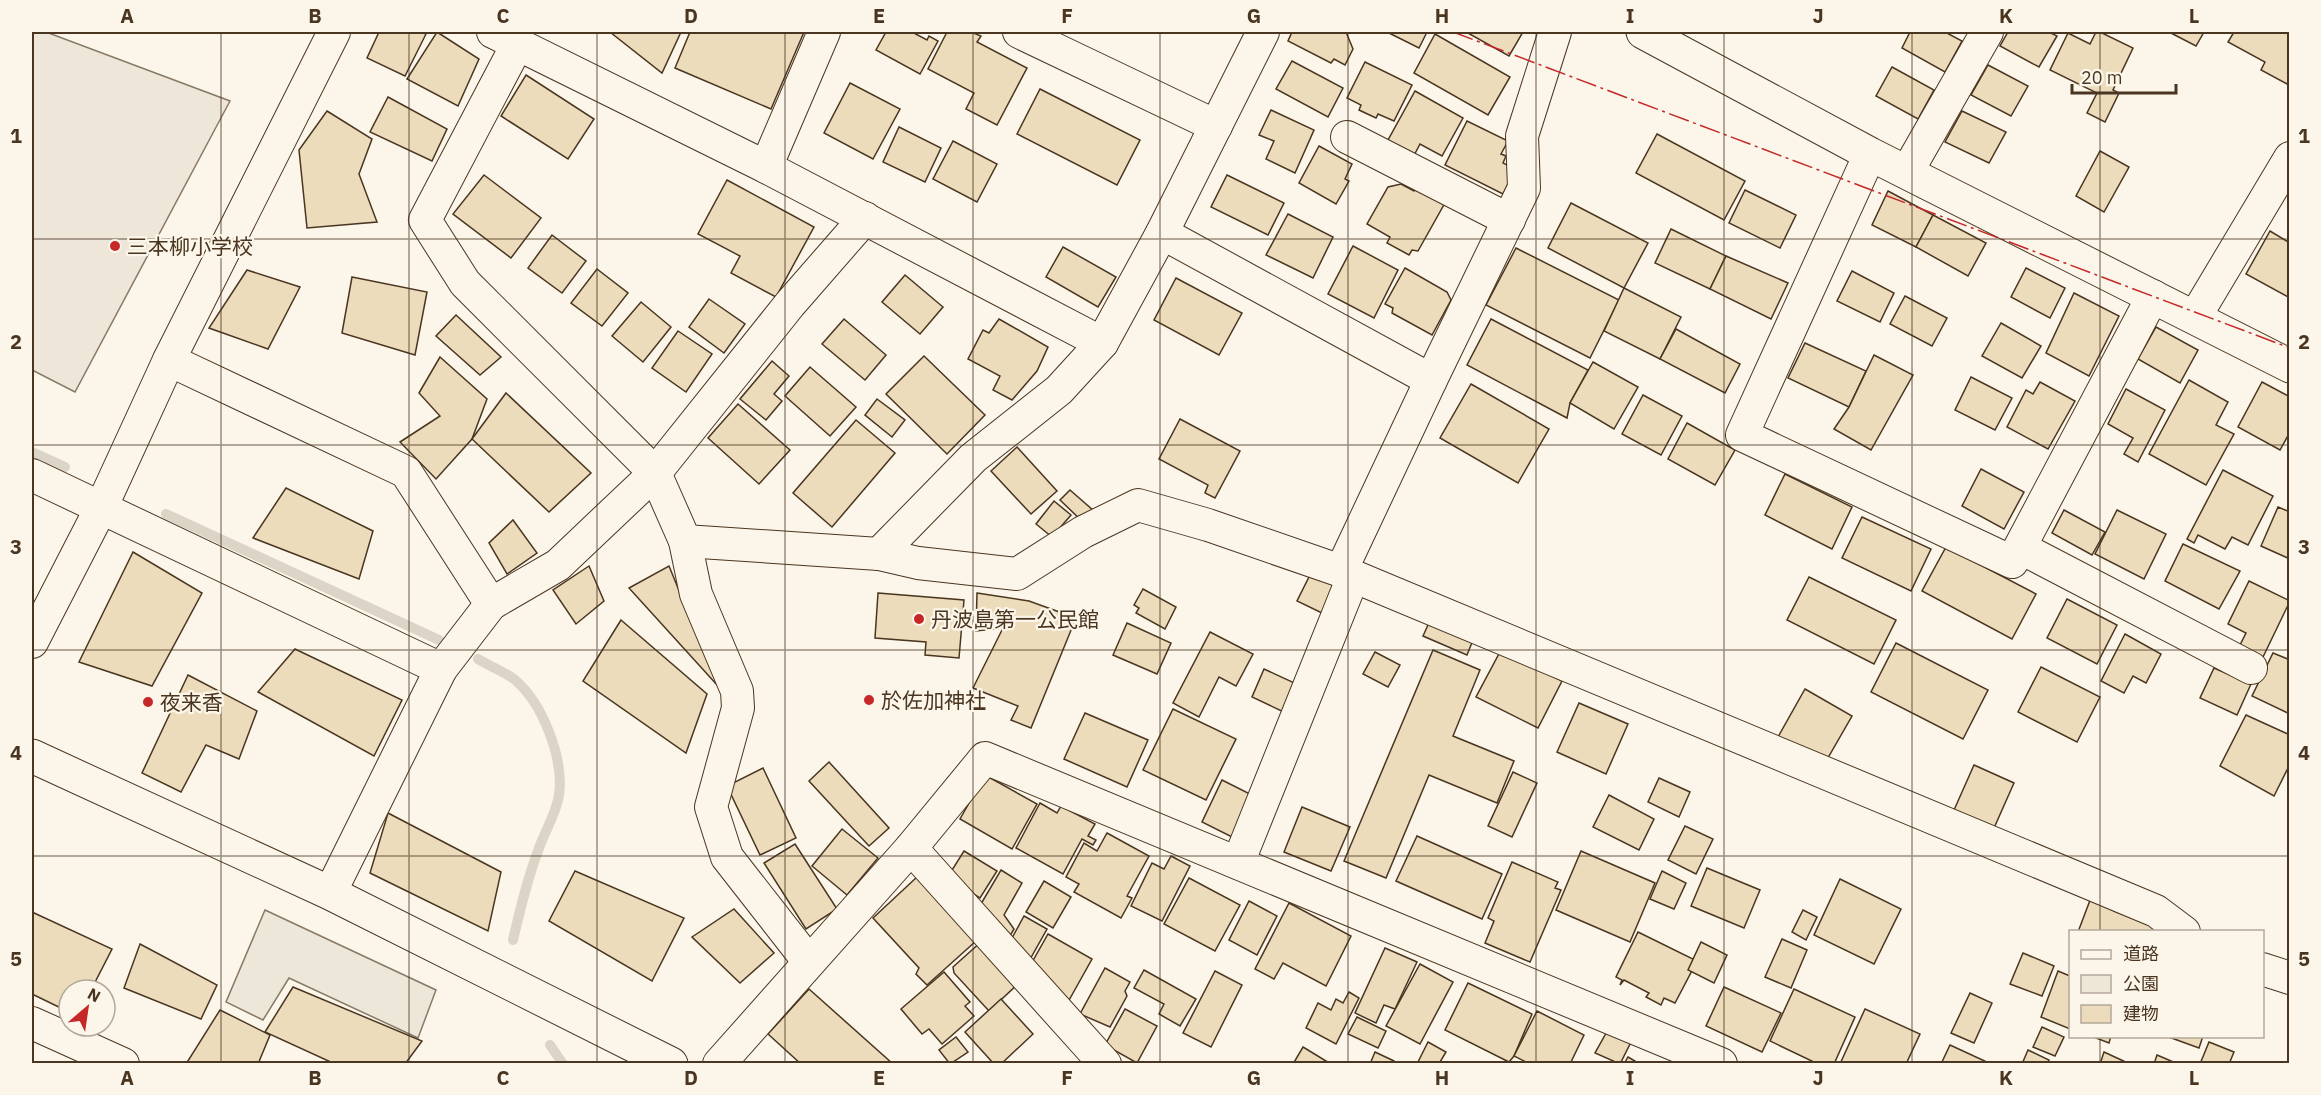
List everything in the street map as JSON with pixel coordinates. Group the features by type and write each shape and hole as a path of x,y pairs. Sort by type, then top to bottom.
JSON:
{"street":[{"path":"32,642 101,508 170,360 334,32"},
{"path":"766,167 824,32"},
{"path":"1019,32 1216,126"},
{"path":"879,554 973,458 1059,390 1102,343 1162,233 1263,32"},
{"path":"1238,863 1347,574 1431,380 1524,188 1522,136 1556,32"},
{"path":"1643,32 1870,154 2289,366"},
{"path":"1907,172 1987,32"},
{"path":"809,962 727,857 711,807 738,708 737,691 696,594 685,541 655,473 465,283 425,220 505,38 766,167 1102,343"},
{"path":"1347,137 1509,220"},
{"path":"1870,154 1742,435 2012,562 2152,296"},
{"path":"2195,317 2289,158"},
{"path":"330,893 441,669 491,604 558,565 655,473 790,304 865,218"},
{"path":"1162,233 1431,380"},
{"path":"170,360 406,472 491,604"},
{"path":"32,475 441,669"},
{"path":"685,541 879,554 918,563 1017,574 1083,532 1138,505 1208,525 1347,574 2156,911 2181,930"},
{"path":"2021,548 2251,668"},
{"path":"32,756 330,893 671,1064"},
{"path":"719,1064 911,848 985,758 1721,1064"},
{"path":"911,848 1105,1064"},
{"path":"2264,970 2289,978"},
{"path":"32,1023 123,1064"}],"green space":[{"path":"32,32 46,32 230,101 75,392 32,370"}],"shaded area":[{"path":"265,910 436,990 418,1038 289,978 263,1020 226,1002"}],"building":[{"path":"379,32 426,34 405,76 367,58"},
{"path":"437,32 479,59 458,106 407,79"},
{"path":"610,32 681,32 662,73"},
{"path":"690,32 804,32 771,109 675,68"},
{"path":"886,32 912,32 927,40 929,36 938,41 920,74 876,50"},
{"path":"947,32 971,32 981,36 977,42 1027,68 997,125 966,109 974,93 928,69"},
{"path":"1292,32 1346,32 1353,49 1345,65 1334,59 1331,63 1288,41"},
{"path":"1387,32 1427,32 1419,48"},
{"path":"1466,32 1523,32 1509,56"},
{"path":"1910,32 1945,32 1962,41 1945,72 1902,48"},
{"path":"2008,32 2049,32 2057,36 2039,67 2000,46"},
{"path":"2096,32 2133,48 2113,90 2119,93 2105,122 2087,113 2097,93 2050,70 2068,33 2090,44"},
{"path":"2169,32 2204,32 2196,46"},
{"path":"2234,32 2290,32 2290,79 2287,84 2261,70 2265,62 2228,42"},
{"path":"1435,34 1510,77 1488,115 1414,73"},
{"path":"1292,61 1343,88 1328,117 1276,89"},
{"path":"1365,62 1412,85 1394,121 1378,114 1376,118 1359,110 1361,105 1347,98"},
{"path":"1988,65 2028,86 2011,116 1971,95"},
{"path":"1892,67 1934,90 1918,119 1876,96"},
{"path":"526,75 594,119 568,159 501,116"},
{"path":"850,83 900,109 873,159 824,133"},
{"path":"1040,89 1140,140 1117,185 1017,134"},
{"path":"1415,91 1463,118 1442,156 1420,144 1409,165 1382,151"},
{"path":"388,97 447,129 432,161 370,132"},
{"path":"1271,110 1314,130 1295,173 1266,159 1274,141 1259,135"},
{"path":"327,111 372,139 359,174 377,222 307,228 299,150"},
{"path":"1962,111 2006,132 1989,163 1945,142"},
{"path":"1467,121 1508,141 1501,154 1506,156 1503,163 1515,169 1503,194 1445,165"},
{"path":"899,127 941,148 925,182 883,162"},
{"path":"1657,134 1745,181 1724,220 1636,173"},
{"path":"953,141 997,164 977,202 933,179"},
{"path":"1319,146 1352,164 1345,179 1349,181 1336,204 1299,183"},
{"path":"2100,151 2129,167 2104,212 2076,196"},
{"path":"484,175 541,218 511,258 453,214"},
{"path":"1227,175 1284,203 1268,235 1211,207"},
{"path":"727,180 814,227 776,297 731,273 740,256 698,234"},
{"path":"1401,184 1414,191 1417,186 1446,201 1418,251 1412,250 1409,255 1387,243 1390,237 1367,224 1388,187"},
{"path":"1745,190 1796,215 1780,248 1729,223"},
{"path":"1888,191 1933,215 1916,247 1872,225"},
{"path":"1571,203 1648,243 1624,288 1548,248"},
{"path":"1288,214 1333,237 1313,278 1266,255"},
{"path":"1933,215 1986,243 1968,276 1916,247"},
{"path":"1671,229 1726,256 1710,289 1655,263"},
{"path":"2270,231 2290,243 2290,298 2246,274"},
{"path":"552,235 586,261 562,293 528,268"},
{"path":"1353,246 1398,270 1374,318 1328,294"},
{"path":"1063,247 1116,277 1098,307 1046,277"},
{"path":"1516,248 1619,300 1590,358 1486,305"},
{"path":"1726,256 1788,283 1771,319 1710,289"},
{"path":"1405,268 1447,292 1451,300 1432,335 1392,313 1393,308 1385,304"},
{"path":"2026,268 2065,288 2050,318 2011,297"},
{"path":"597,269 628,293 602,326 571,303"},
{"path":"247,270 300,287 268,349 209,328"},
{"path":"1852,271 1894,293 1880,322 1837,301"},
{"path":"905,275 943,307 920,334 882,302"},
{"path":"352,277 427,292 415,355 342,333"},
{"path":"1176,278 1242,313 1219,355 1154,320"},
{"path":"1624,288 1681,317 1660,359 1604,331"},
{"path":"2074,293 2119,316 2089,376 2046,353"},
{"path":"1905,296 1947,318 1932,346 1890,324"},
{"path":"709,299 745,324 724,353 689,327"},
{"path":"641,302 671,327 643,362 612,336"},
{"path":"456,315 501,357 480,375 436,336"},
{"path":"844,319 886,355 865,380 822,344"},
{"path":"999,319 1048,347 1037,371 1012,400 993,390 1000,376 968,359 983,330 989,333"},
{"path":"1491,319 1588,370 1570,403 1567,418 1467,365"},
{"path":"2001,323 2041,346 2022,378 1982,356"},
{"path":"2156,327 2198,350 2180,383 2138,359"},
{"path":"1676,329 1740,364 1725,393 1660,359"},
{"path":"678,331 712,354 686,392 652,368"},
{"path":"1805,343 1866,371 1849,407 1788,378"},
{"path":"1874,355 1913,375 1871,450 1834,429 1849,407"},
{"path":"924,356 985,415 947,454 886,394"},
{"path":"440,357 487,399 472,439 436,479 400,442 440,416 419,393"},
{"path":"772,361 789,376 774,394 782,401 766,420 740,399"},
{"path":"1593,362 1638,387 1614,429 1570,403"},
{"path":"810,367 856,407 830,436 785,396"},
{"path":"1971,377 2012,398 1995,430 1955,410"},
{"path":"2189,380 2228,402 2216,425 2234,434 2206,485 2149,454"},
{"path":"2040,382 2075,401 2048,449 2007,427 2026,390 2033,394"},
{"path":"2262,382 2290,397 2290,432 2280,450 2238,427"},
{"path":"1471,384 1549,429 1518,483 1440,438"},
{"path":"2126,389 2165,410 2138,462 2124,454 2133,438 2108,424"},
{"path":"506,393 591,473 549,512 472,439"},
{"path":"1643,395 1682,416 1661,455 1622,434"},
{"path":"877,399 905,420 892,437 865,415"},
{"path":"738,404 790,450 759,484 708,438"},
{"path":"1180,419 1240,451 1215,498 1205,493 1208,485 1159,459"},
{"path":"856,420 895,453 832,527 793,493"},
{"path":"1687,423 1735,450 1715,485 1668,459"},
{"path":"1017,447 1057,491 1031,514 991,471"},
{"path":"1981,469 2024,492 2004,529 1962,506"},
{"path":"2223,470 2273,496 2248,545 2232,537 2225,549 2198,535 2194,543 2187,539"},
{"path":"1785,474 1852,507 1832,549 1765,515"},
{"path":"286,488 373,531 359,579 253,538"},
{"path":"1070,490 1094,511 1083,522 1060,500"},
{"path":"1054,501 1071,515 1052,537 1036,524"},
{"path":"2278,507 2290,512 2290,559 2261,546"},
{"path":"2064,510 2105,532 2092,555 2052,533"},
{"path":"2117,510 2166,534 2144,579 2095,554"},
{"path":"1862,517 1931,549 1911,591 1842,558"},
{"path":"513,520 537,553 507,574 489,543"},
{"path":"2183,544 2240,571 2219,609 2165,581"},
{"path":"1946,547 2036,594 2012,639 1922,591"},
{"path":"133,552 202,593 152,686 79,662"},
{"path":"589,566 604,601 576,624 553,590"},
{"path":"669,566 718,686 629,588"},
{"path":"1311,573 1338,587 1324,614 1297,601"},
{"path":"1809,577 1896,620 1874,664 1787,620"},
{"path":"2249,581 2290,601 2263,657 2240,645 2246,633 2228,624"},
{"path":"1143,589 1176,607 1165,629 1136,613 1139,608 1134,605"},
{"name":"丹波島第一公民館","path":"878,593 964,600 959,658 925,655 926,642 875,638"},
{"path":"977,593 1029,601 1076,618 1031,728 1011,720 1018,706 973,688 1003,628 976,631"},
{"path":"2067,599 2117,625 2097,664 2047,638"},
{"path":"1432,616 1475,635 1467,655 1423,636"},
{"path":"621,620 707,694 686,753 583,681"},
{"path":"1127,623 1171,643 1157,674 1113,655"},
{"path":"1210,632 1253,654 1236,686 1219,677 1199,717 1173,703"},
{"path":"2125,634 2161,654 2146,683 2133,676 2124,693 2101,681"},
{"path":"1896,643 1988,690 1963,739 1871,692"},
{"path":"295,649 402,700 374,756 258,692"},
{"path":"1433,650 1480,670 1453,736 1514,761 1497,803 1429,775 1386,878 1344,861"},
{"path":"1501,650 1562,681 1538,728 1476,697"},
{"path":"1375,652 1400,665 1388,687 1363,674"},
{"path":"2273,653 2290,660 2290,714 2252,696"},
{"path":"2041,667 2100,697 2077,742 2018,712"},
{"path":"2214,668 2251,684 2237,715 2200,698"},
{"path":"1264,669 1301,686 1288,714 1252,697"},
{"path":"188,675 257,711 239,759 206,745 181,792 142,773"},
{"path":"1805,689 1852,716 1825,763 1778,737"},
{"path":"1579,703 1628,724 1606,774 1557,752"},
{"path":"1173,709 1236,739 1206,800 1143,770"},
{"path":"1085,713 1148,740 1127,787 1064,759"},
{"path":"2246,715 2290,735 2290,764 2274,796 2220,766"},
{"path":"829,762 889,828 869,846 809,781"},
{"path":"1974,765 2014,783 1994,828 1954,810"},
{"path":"763,768 796,838 760,855 727,786"},
{"path":"1513,772 1537,783 1512,837 1488,826"},
{"path":"985,775 1037,804 1012,849 960,819"},
{"path":"1659,778 1690,792 1679,817 1648,802"},
{"path":"1222,780 1254,796 1234,838 1202,822"},
{"path":"1609,795 1654,819 1639,850 1593,827"},
{"path":"1040,803 1057,813 1061,806 1095,824 1088,836 1096,840 1093,845 1082,839 1063,874 1016,848"},
{"path":"1302,807 1350,827 1331,871 1284,852"},
{"path":"388,813 501,872 488,931 370,873"},
{"path":"1685,826 1713,839 1696,874 1668,860"},
{"path":"842,829 878,858 847,895 812,866"},
{"path":"1107,833 1149,856 1127,896 1132,898 1121,918 1074,892 1079,884 1066,877 1084,843 1097,851"},
{"path":"1417,836 1502,874 1482,919 1396,881"},
{"path":"795,844 837,909 806,929 764,863"},
{"path":"964,851 997,871 980,898 947,878"},
{"path":"1581,851 1655,883 1630,942 1556,910"},
{"path":"1171,856 1190,866 1162,921 1131,906 1152,863 1164,869"},
{"path":"1512,862 1558,882 1555,888 1561,890 1530,962 1485,943 1494,921 1488,918"},
{"path":"1707,868 1760,890 1744,928 1691,906"},
{"path":"1001,870 1022,883 1004,915 1014,929 1004,946 975,914"},
{"path":"575,871 684,918 652,981 549,921"},
{"path":"1662,871 1686,883 1674,909 1650,899"},
{"path":"917,877 976,941 927,985 916,974 919,968 873,918"},
{"path":"1189,878 1240,905 1215,951 1164,924"},
{"path":"1840,879 1901,909 1874,964 1814,935"},
{"path":"1044,881 1071,897 1053,928 1026,912"},
{"path":"2092,895 2117,904 2114,911 2155,927 2154,930 2079,930"},
{"path":"1249,901 1277,916 1257,955 1229,940"},
{"path":"1289,903 1351,936 1326,986 1283,963 1274,979 1255,969"},
{"path":"734,909 774,953 740,983 692,937"},
{"path":"1803,910 1817,917 1806,940 1792,932"},
{"path":"32,912 112,949 97,978 57,978 57,1006 32,994"},
{"path":"1024,916 1047,929 1024,970 1006,949"},
{"path":"1638,932 1697,961 1675,1003 1664,998 1661,1005 1646,997 1649,993 1624,980 1620,985 1622,980 1616,977"},
{"path":"1048,934 1092,959 1068,1002 1026,973"},
{"path":"1782,939 1807,950 1791,988 1765,977"},
{"path":"982,941 1020,982 989,1011 954,973 953,967"},
{"path":"1701,942 1727,955 1714,983 1688,970"},
{"path":"140,944 217,985 201,1019 124,988"},
{"path":"1385,948 1417,962 1395,1009 1384,1005 1376,1023 1355,1013"},
{"path":"2023,953 2054,966 2042,996 2010,984"},
{"path":"1420,964 1453,982 1420,1044 1386,1026"},
{"path":"1105,968 1130,982 1125,991 1127,996 1110,1027 1080,1014"},
{"path":"1144,970 1196,999 1180,1026 1159,1014 1164,1004 1134,988"},
{"path":"1215,971 1242,985 1211,1047 1183,1033"},
{"path":"2058,971 2069,976 2069,1029 2041,1017"},
{"path":"944,972 970,1002 965,1006 974,1016 942,1044 929,1029 922,1034 901,1009"},
{"path":"1468,983 1532,1014 1514,1056 1509,1062 1445,1030"},
{"path":"293,987 422,1041 405,1064 335,1064 265,1032"},
{"path":"1724,987 1781,1013 1762,1052 1706,1026"},
{"path":"809,989 893,1064 801,1064 768,1034"},
{"path":"1794,989 1855,1017 1834,1064 1818,1064 1770,1041"},
{"path":"1349,992 1359,998 1336,1044 1306,1028 1318,1003 1331,1010 1336,999 1343,1003"},
{"path":"1970,993 1992,1003 1974,1043 1951,1033"},
{"path":"1001,999 1033,1034 1001,1064 994,1064 965,1032"},
{"path":"1125,1009 1157,1026 1137,1063 1105,1045"},
{"path":"1865,1009 1920,1034 1906,1064 1840,1064"},
{"path":"220,1010 270,1035 258,1064 186,1064"},
{"path":"1537,1011 1584,1035 1570,1064 1530,1064 1514,1056"},
{"path":"1357,1017 1386,1031 1378,1048 1348,1034"},
{"path":"2042,1027 2064,1037 2055,1056 2033,1047"},
{"path":"1609,1028 1632,1040 1620,1064 1595,1053"},
{"path":"956,1037 968,1052 950,1064 939,1050"},
{"path":"2096,1038 2110,1038 2109,1043"},
{"path":"2172,1038 2202,1038 2199,1048"},
{"path":"1428,1042 1446,1052 1440,1062 1443,1064 1417,1064"},
{"path":"2209,1042 2234,1052 2229,1064 2200,1064"},
{"path":"1950,1045 1989,1063 1989,1064 1941,1064"},
{"path":"1303,1047 1331,1064 1293,1064"},
{"path":"2028,1050 2049,1060 2047,1064 2022,1064"},
{"path":"1375,1052 1394,1061 1393,1064 1370,1064"},
{"path":"2104,1052 2130,1064 2100,1064"},
{"path":"2157,1055 2178,1064 2154,1064"},
{"path":"1628,1057 1640,1064 1624,1064"}],"waterway":[{"path":"32,452 65,467"},
{"path":"166,514 439,640"},
{"path":"478,659 514,679 534,702 555,749 560,781 553,816 530,873 513,940"},
{"path":"550,1045 563,1064"}],"power":[{"path":"1453,32 2290,348"}],"place":[{"name":"三本柳小学校","path":"115,246"},
{"name":"丹波島第一公民館","path":"919,619"},
{"name":"於佐加神社","path":"869,700"},
{"name":"夜来香","path":"148,702"}]}
